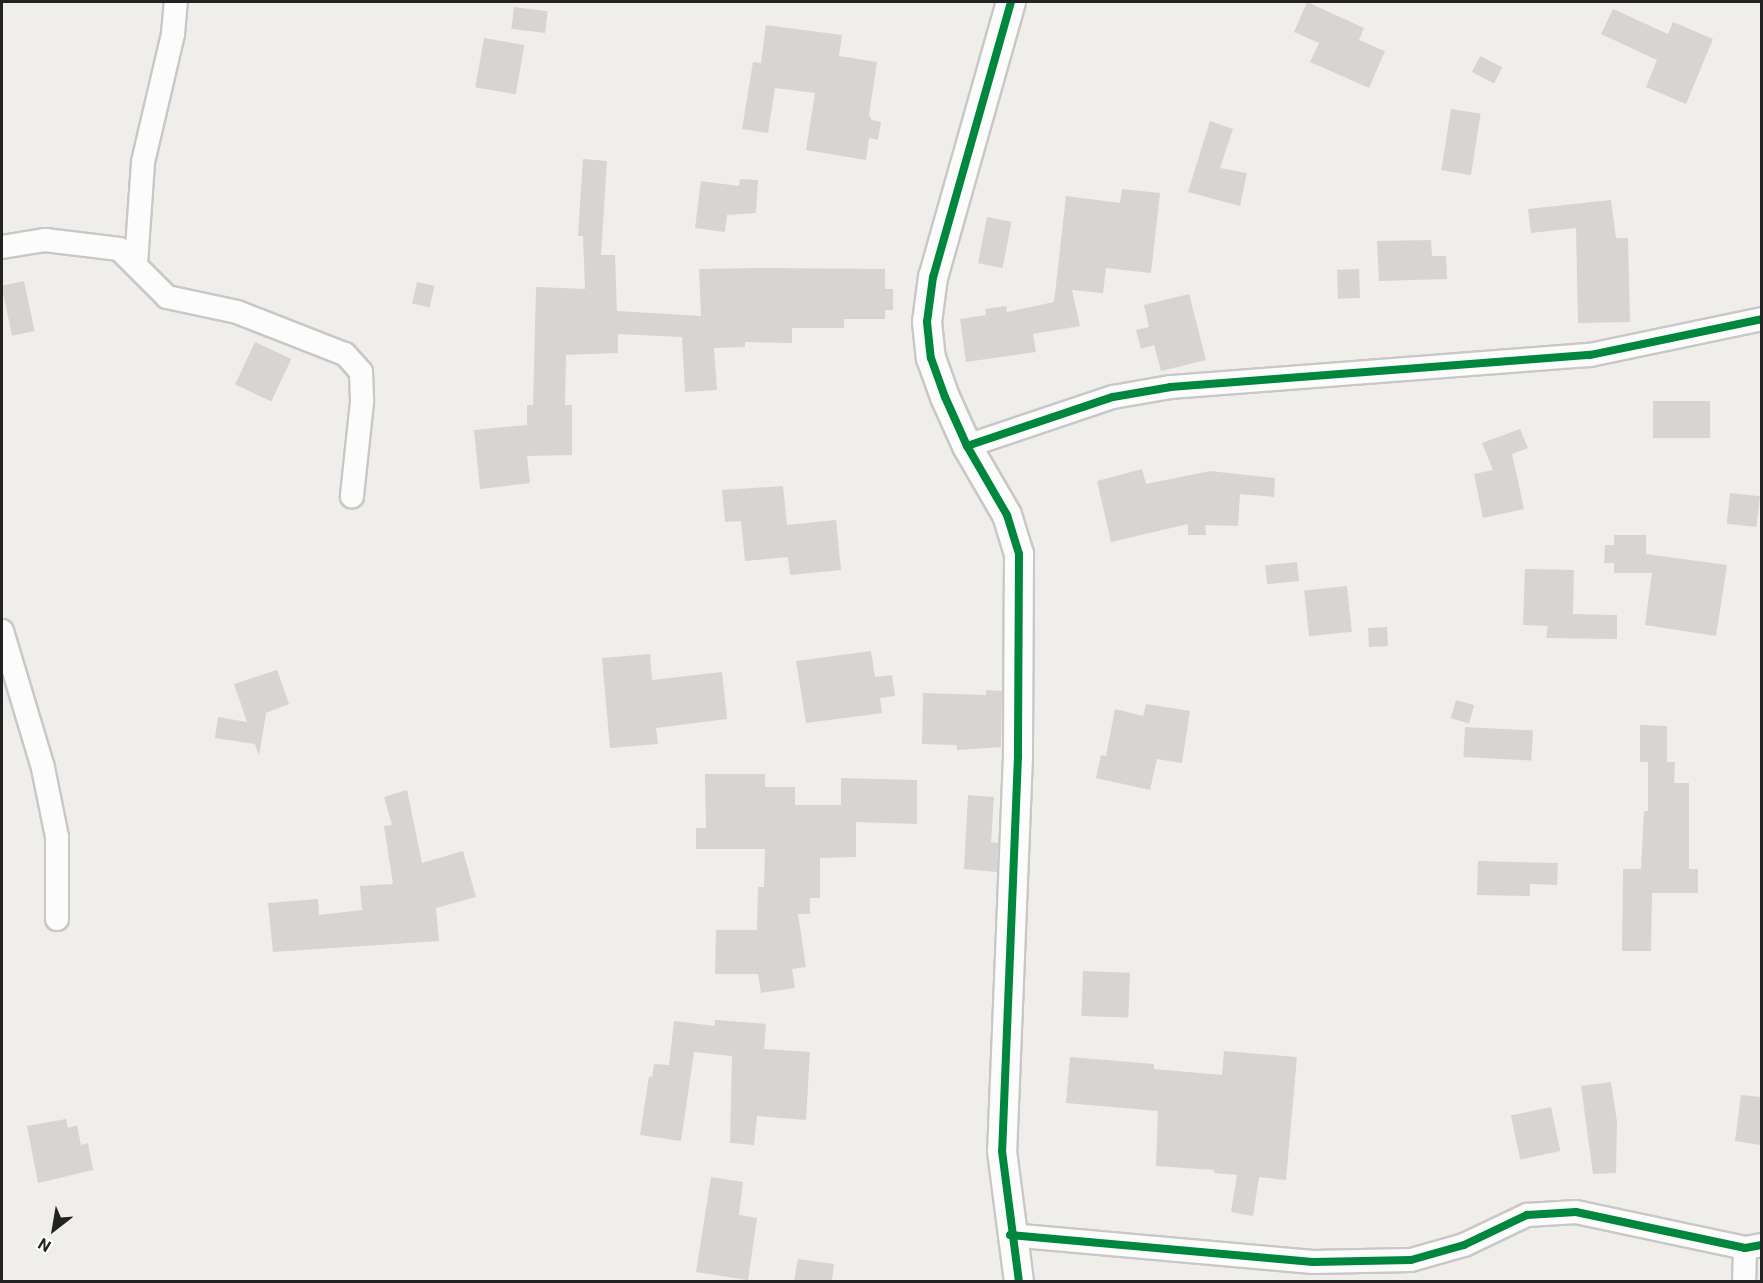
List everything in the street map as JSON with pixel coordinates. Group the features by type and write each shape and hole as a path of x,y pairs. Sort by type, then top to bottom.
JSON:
{"street":[{"path":"136,263 143,162 173,34 176,2"},
{"path":"1011,2 933,277 927,322 931,358 967,446 1007,514 1019,554 1021,588 1002,1151 1010,1235 1019,1281"},
{"path":"2,247 45,240 94,244 119,249 136,263 149,284 167,297 237,312 345,354 361,372 362,402 352,496"},
{"path":"967,446 1113,397 1171,387 1590,356 1761,319"},
{"path":"2,631 43,768 57,837 57,919"},
{"path":"1010,1235 1313,1262 1411,1260 1464,1245 1527,1215 1576,1212 1753,1246 1744,1281"}],"building":[{"path":"1307,2 1364,28 1359,40 1385,51 1369,88 1310,62 1319,43 1294,32"},
{"path":"514,7 548,11 545,33 511,29"},
{"path":"1613,9 1668,34 1673,22 1713,39 1686,104 1646,87 1657,60 1601,34"},
{"path":"766,25 842,35 839,56 877,62 869,115 872,120 881,122 878,140 869,138 866,160 806,150 815,93 775,88 768,133 742,129 753,62 761,63"},
{"path":"484,38 524,45 516,94 475,87"},
{"path":"1480,56 1502,67 1494,83 1472,72"},
{"path":"1451,109 1481,114 1471,175 1441,170"},
{"path":"1210,121 1233,129 1220,168 1247,173 1240,206 1188,192"},
{"path":"583,159 607,161 601,255 615,255 617,311 701,316 699,269 761,268 885,269 885,289 893,289 893,310 885,310 885,319 844,319 844,328 792,328 792,343 745,342 745,347 714,348 717,390 685,392 682,337 618,334 618,353 566,355 565,405 572,405 572,455 527,456 530,483 480,489 474,430 527,425 527,405 533,405 536,287 585,289 583,236 578,236"},
{"path":"740,179 758,180 756,213 727,215 725,232 695,228 701,181 739,186"},
{"path":"1122,189 1160,193 1151,273 1106,268 1103,293 1072,290 1080,326 1033,334 1036,352 966,362 960,319 986,315 985,309 1006,306 1007,312 1054,302 1066,196 1120,203"},
{"path":"1611,200 1616,238 1628,238 1630,322 1578,323 1576,228 1531,233 1528,209"},
{"path":"987,217 1012,222 1003,268 978,263"},
{"path":"1431,240 1432,256 1446,256 1447,279 1379,281 1377,241"},
{"path":"1359,269 1360,298 1338,299 1337,270"},
{"path":"24,281 35,331 12,336 2,286"},
{"path":"417,282 435,286 430,307 412,303"},
{"path":"1189,294 1206,360 1161,371 1154,345 1141,349 1136,330 1149,327 1144,305"},
{"path":"255,342 291,359 271,402 235,385"},
{"path":"1653,401 1710,401 1710,438 1653,438"},
{"path":"1520,429 1528,448 1512,454 1524,509 1483,518 1474,474 1493,470 1482,443"},
{"path":"1142,469 1146,484 1210,471 1275,478 1274,497 1240,494 1238,526 1205,525 1206,535 1188,535 1188,524 1111,542 1097,481"},
{"path":"783,486 787,525 836,520 841,570 790,575 788,557 745,561 741,521 725,522 722,490"},
{"path":"1730,493 1760,496 1757,527 1727,524"},
{"path":"1614,535 1646,535 1646,554 1727,565 1716,636 1645,625 1652,573 1614,573 1614,563 1604,563 1605,545 1614,545"},
{"path":"1297,562 1299,581 1267,584 1265,565"},
{"path":"1525,569 1574,570 1573,614 1617,615 1617,639 1546,638 1548,626 1523,625"},
{"path":"1347,586 1352,632 1309,636 1304,590"},
{"path":"1387,627 1388,646 1369,647 1368,628"},
{"path":"871,651 875,677 892,675 895,696 880,698 882,713 806,723 796,661"},
{"path":"650,654 652,680 722,672 727,719 656,728 658,744 610,748 602,658"},
{"path":"277,670 289,704 266,713 259,756 255,744 215,738 218,717 247,722 234,684"},
{"path":"986,690 1002,691 1001,747 957,750 957,745 922,744 923,693 986,695"},
{"path":"1456,700 1474,705 1469,724 1451,718"},
{"path":"1146,704 1190,711 1182,763 1157,759 1150,790 1096,778 1101,755 1106,756 1115,709 1143,716"},
{"path":"1640,725 1667,726 1667,762 1675,762 1674,783 1689,783 1689,869 1698,869 1698,893 1652,893 1651,951 1622,951 1623,869 1641,869 1644,811 1648,811 1648,762 1640,762"},
{"path":"1465,727 1533,731 1531,761 1463,757"},
{"path":"705,774 765,774 765,787 795,787 795,805 841,805 841,778 917,780 917,824 856,822 856,857 820,858 820,898 810,898 810,914 798,914 806,967 792,969 795,988 761,993 758,974 715,974 716,930 757,930 758,887 764,887 765,849 696,849 696,828 706,828"},
{"path":"407,790 422,863 463,851 476,897 436,908 439,941 273,952 268,903 318,899 319,915 362,910 360,886 393,884 384,826 392,825 384,797"},
{"path":"968,795 994,797 991,842 998,843 997,872 964,869"},
{"path":"1478,861 1558,863 1557,885 1530,884 1530,896 1477,895"},
{"path":"1083,971 1130,973 1128,1018 1081,1016"},
{"path":"715,1020 766,1024 764,1049 810,1052 806,1120 757,1116 754,1145 730,1143 732,1056 694,1052 681,1141 640,1135 649,1076 652,1077 654,1064 669,1065 674,1021 715,1026"},
{"path":"1224,1051 1297,1057 1286,1180 1259,1177 1253,1216 1231,1212 1237,1175 1214,1173 1214,1170 1156,1166 1158,1111 1066,1103 1070,1057 1154,1064 1154,1069 1222,1075"},
{"path":"1611,1082 1617,1122 1616,1173 1593,1174 1581,1086"},
{"path":"1741,1095 1761,1097 1761,1145 1735,1141"},
{"path":"1551,1107 1560,1151 1520,1160 1511,1116"},
{"path":"66,1119 68,1128 77,1125 81,1145 88,1143 93,1170 38,1183 27,1126"},
{"path":"711,1177 743,1182 739,1215 757,1218 748,1280 696,1272"},
{"path":"798,1259 834,1264 832,1281 794,1281"}],"cycle path":[{"path":"1011,2 933,277 927,322 931,358 945,397 967,446 1007,515 1019,554 1018,756 1002,1151 1019,1282"},
{"path":"967,446 1113,397 1171,387 1590,355 1762,319"},
{"path":"1010,1235 1313,1262 1411,1260 1464,1245 1527,1215 1576,1212 1745,1248 1762,1245"}]}
